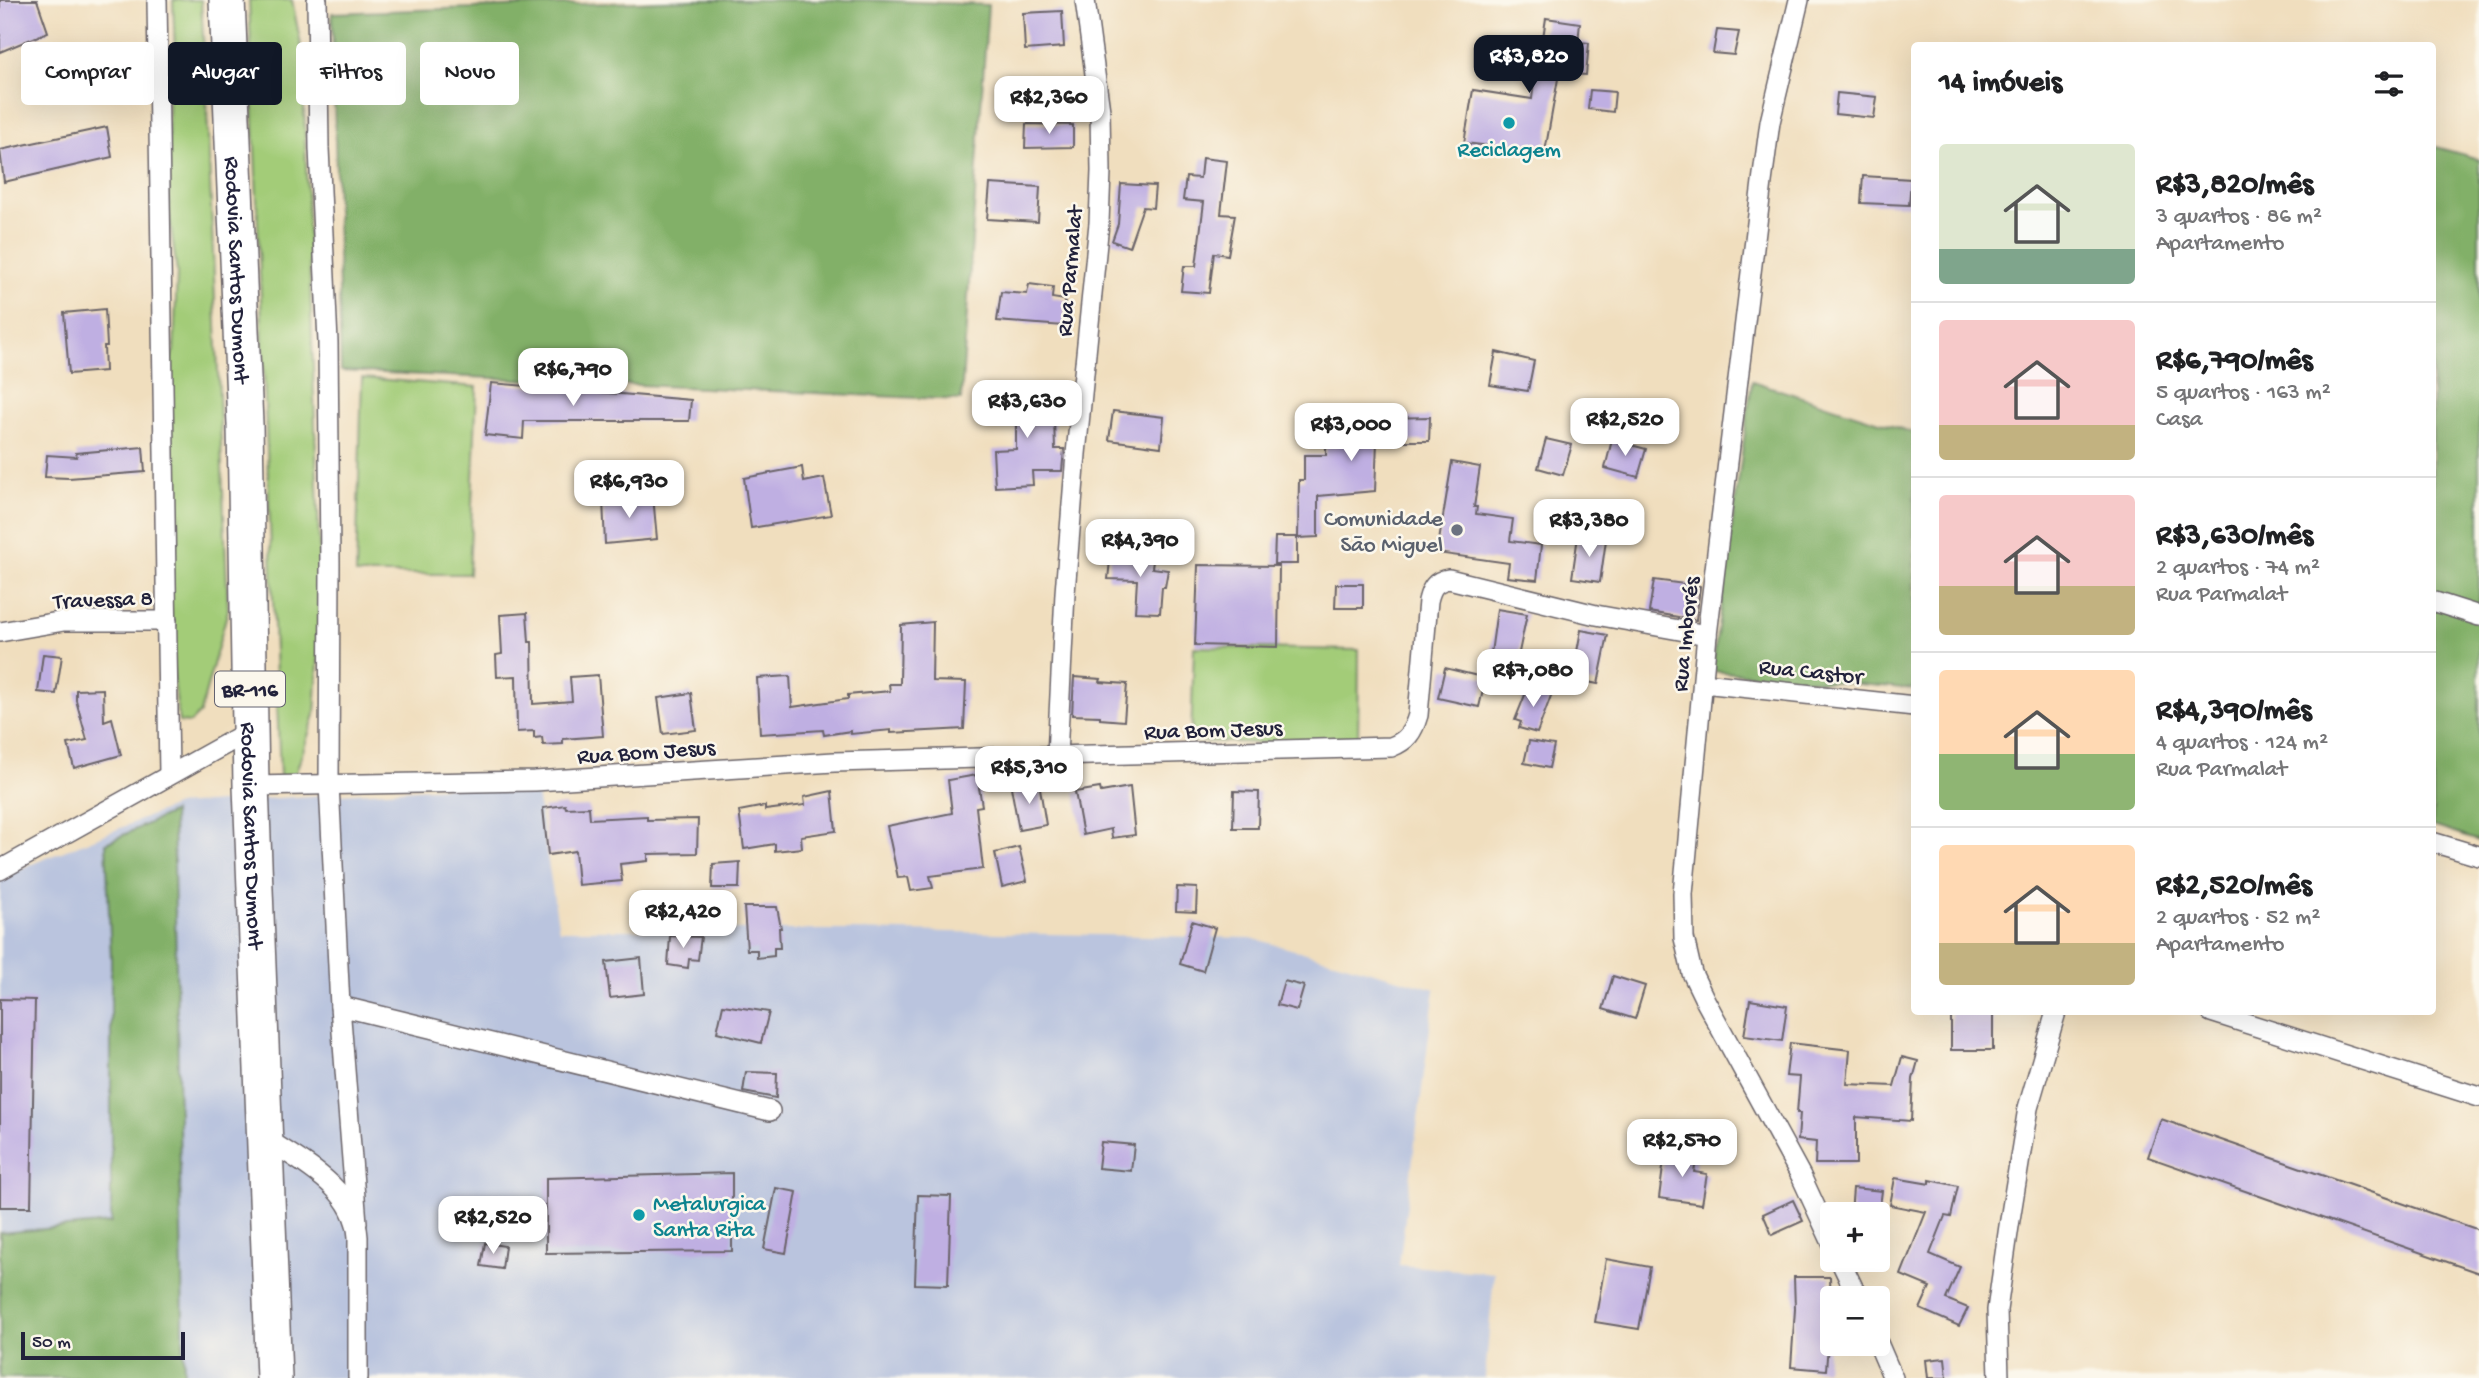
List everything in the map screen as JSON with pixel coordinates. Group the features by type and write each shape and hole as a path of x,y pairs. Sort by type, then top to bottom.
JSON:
{"highway":[{"name":"Rodovia Santos Dumont","path":"227,0 245,424 251,786 274,1378"}],"street":[{"path":"157,0 169,775"},
{"path":"317,0 319,148 328,342 329,784 340,1006 357,1223 358,1378"},
{"name":"Rua Parmalat","path":"1057,756 1065,593 1101,171 1100,111 1085,0"},
{"name":"Rua Imborés","path":"1799,0 1770,122 1707,635 1683,894 1684,938 1692,973 1801,1176 1820,1217"},
{"name":"Rua Bom Jesus","path":"251,786 535,781 834,762 1391,747 1402,743 1414,727 1418,715 1427,601 1430,591 1440,580 1448,579 1596,615 1707,635"},
{"path":"2436,602 2479,616"},
{"name":"Travessa 8","path":"0,632 64,621 167,621"},
{"name":"Rua Castor","path":"1703,683 1911,706"},
{"path":"0,870 251,730"},
{"path":"2436,843 2479,856"},
{"path":"340,1006 770,1111"},
{"path":"1999,1378 1997,1310 2013,1199 2028,1108 2055,1015"},
{"path":"2220,1015 2479,1097"},
{"path":"265,1138 327,1181 352,1210 357,1223"},
{"path":"1884,1356 1893,1378"}],"shaded area":[{"path":"535,781 559,930 850,930 1251,938 1435,989 1399,1265 1494,1273 1485,1378 0,1378 0,877 177,805"}],"green space":[{"path":"173,0 201,0 203,42 175,42"},
{"path":"249,0 292,0 300,42 296,42 296,105 304,105 320,630 315,715 294,778 285,780 280,776 253,105 282,105 282,42 251,42"},
{"path":"693,0 867,0 988,5 961,400 341,371 334,105 406,105 406,42 333,42 332,13"},
{"path":"168,105 207,105 228,610 200,713 190,723 179,722 168,631 166,369 174,350 177,272 169,213"},
{"path":"2436,147 2479,159 2479,841 2436,827"},
{"path":"362,378 477,387 469,574 356,574"},
{"path":"1752,381 1911,432 1911,689 1712,671"},
{"path":"1194,647 1359,650 1358,745 1191,741"},
{"path":"173,812 184,1378 0,1378 0,1233 111,1223 111,959 106,843"}],"building":[{"path":"0,0 37,0 48,32 0,52"},
{"path":"1062,11 1064,47 1025,50 1023,13"},
{"path":"1546,18 1580,23 1578,42 1589,43 1586,75 1559,73 1545,152 1464,143 1473,90 1532,99 1539,38 1543,38"},
{"path":"1717,30 1739,32 1734,55 1713,53"},
{"path":"1590,90 1615,92 1613,112 1588,109"},
{"path":"1837,93 1877,97 1874,118 1835,114"},
{"path":"1026,124 1073,125 1073,147 1025,148"},
{"path":"107,127 112,157 4,182 0,150"},
{"path":"1202,158 1227,161 1221,214 1235,215 1228,255 1214,253 1209,293 1181,291 1184,266 1196,266 1204,202 1183,200 1186,177 1200,178"},
{"path":"1863,176 1911,179 1909,205 1861,203"},
{"path":"990,184 1040,187 1038,222 987,219"},
{"path":"1121,184 1155,186 1153,208 1143,207 1129,247 1112,241 1118,224"},
{"path":"1029,284 1053,287 1052,298 1065,300 1064,326 997,321 1001,292 1027,294"},
{"path":"105,309 105,371 69,374 64,313"},
{"path":"1496,352 1534,361 1528,391 1490,385"},
{"path":"491,383 691,400 689,421 524,421 523,439 485,435"},
{"path":"1006,386 1045,389 1043,419 1054,419 1055,449 1064,449 1062,471 1032,471 1033,485 995,487 993,450 1016,449 1016,415 1003,414"},
{"path":"1113,411 1164,417 1161,447 1109,440"},
{"path":"1430,417 1429,441 1377,441 1375,491 1318,496 1318,537 1298,538 1299,480 1304,480 1304,455 1326,455 1326,447 1337,446 1338,419"},
{"path":"1546,439 1572,445 1563,475 1538,468"},
{"path":"1612,440 1646,449 1638,477 1605,468"},
{"path":"143,447 145,472 69,478 45,477 47,455 77,457 76,453"},
{"path":"1452,462 1480,467 1474,507 1477,507 1476,514 1513,519 1510,541 1541,545 1537,580 1507,577 1509,563 1437,553"},
{"path":"802,467 804,482 824,478 831,515 751,528 744,478"},
{"path":"653,496 657,539 605,544 603,500"},
{"path":"1578,536 1606,540 1600,582 1572,578"},
{"path":"1275,537 1297,537 1297,564 1274,564"},
{"path":"1111,552 1154,554 1152,568 1168,570 1165,587 1162,587 1160,613 1135,612 1137,580 1108,579"},
{"path":"1198,565 1279,566 1278,647 1195,645"},
{"path":"1654,580 1700,586 1696,620 1649,612"},
{"path":"1336,584 1363,584 1363,608 1335,608"},
{"path":"1497,609 1527,614 1517,662 1491,653"},
{"path":"527,613 529,642 532,642 533,704 572,701 570,677 598,675 603,736 563,739 563,744 543,745 542,737 534,738 534,731 517,732 516,676 497,677 496,655 502,654 500,615"},
{"path":"933,622 932,681 966,682 964,729 891,733 891,730 851,734 851,731 824,735 823,730 760,734 757,678 790,676 792,707 848,699 848,695 890,691 889,684 900,684 901,625"},
{"path":"1581,630 1608,635 1598,684 1572,679"},
{"path":"43,654 62,656 56,694 38,692"},
{"path":"1445,668 1486,678 1479,707 1438,698"},
{"path":"1074,677 1127,684 1124,721 1100,719 1100,716 1072,715"},
{"path":"1529,685 1552,693 1537,733 1519,728 1521,722 1515,720"},
{"path":"103,689 104,721 112,718 121,755 74,768 68,744 87,740 76,700 76,690"},
{"path":"691,693 696,730 663,734 658,698"},
{"path":"1529,741 1554,745 1549,768 1524,763"},
{"path":"977,775 982,806 976,807 983,869 930,876 933,888 911,891 908,877 898,878 887,826 952,813 948,780"},
{"path":"1039,782 1046,825 1019,830 1011,787"},
{"path":"1130,787 1135,835 1112,838 1111,829 1083,835 1075,792 1100,788 1101,792"},
{"path":"832,791 836,831 801,836 802,848 775,851 775,844 744,849 739,811 765,806 765,810 805,805 804,797"},
{"path":"1234,791 1259,792 1258,828 1233,828"},
{"path":"565,805 566,808 589,807 590,819 647,816 647,820 698,819 697,853 648,854 648,861 620,864 622,881 578,885 575,851 548,855 543,808"},
{"path":"1019,847 1027,881 1002,887 995,853"},
{"path":"740,862 739,888 712,888 713,864"},
{"path":"1177,887 1197,888 1196,912 1176,911"},
{"path":"744,907 777,907 781,928 780,948 774,948 774,956 757,958 757,950 747,950"},
{"path":"1192,921 1215,928 1203,971 1180,964"},
{"path":"670,936 701,937 698,960 689,959 688,968 668,965"},
{"path":"641,958 644,994 610,998 606,962"},
{"path":"1613,976 1645,986 1635,1019 1603,1009"},
{"path":"1284,981 1304,986 1297,1010 1277,1005"},
{"path":"0,999 35,1000 31,1207 0,1207"},
{"path":"1750,1000 1787,1006 1782,1041 1744,1036"},
{"path":"723,1005 769,1012 761,1043 717,1032"},
{"path":"1951,1015 1993,1015 1993,1050 1951,1050"},
{"path":"1790,1043 1850,1050 1847,1084 1894,1086 1902,1057 1918,1061 1913,1079 1911,1121 1856,1117 1856,1164 1815,1164 1816,1142 1798,1140 1800,1077 1786,1076"},
{"path":"746,1072 777,1073 776,1098 743,1092"},
{"path":"2161,1119 2479,1230 2479,1273 2148,1157"},
{"path":"1101,1142 1134,1145 1131,1171 1098,1168"},
{"path":"1665,1152 1697,1156 1694,1172 1707,1174 1702,1204 1659,1198"},
{"name":"Metalurgica Santa Rita","path":"732,1173 732,1251 546,1253 546,1178"},
{"path":"1895,1178 1930,1184 1930,1180 1958,1186 1951,1217 1945,1216 1930,1254 1960,1267 1946,1299 1968,1308 1959,1326 1920,1309 1930,1287 1901,1275 1926,1212 1890,1205"},
{"path":"776,1188 797,1192 786,1253 764,1249"},
{"path":"1853,1188 1882,1191 1881,1202 1852,1202"},
{"path":"918,1195 951,1196 948,1285 915,1284"},
{"path":"1793,1200 1803,1221 1772,1235 1763,1214"},
{"path":"485,1243 505,1246 502,1269 481,1266"},
{"path":"1606,1259 1650,1267 1639,1329 1595,1322"},
{"path":"1794,1277 1830,1277 1830,1286 1820,1286 1820,1356 1827,1356 1826,1370 1791,1367"},
{"path":"1945,1358 1947,1378 1928,1378 1926,1360"}],"place":[{"name":"Reciclagem","path":"1509,123"},
{"name":"Comunidade São Miguel","path":"1457,530"},
{"name":"Metalurgica Santa Rita","path":"639,1215"}]}
